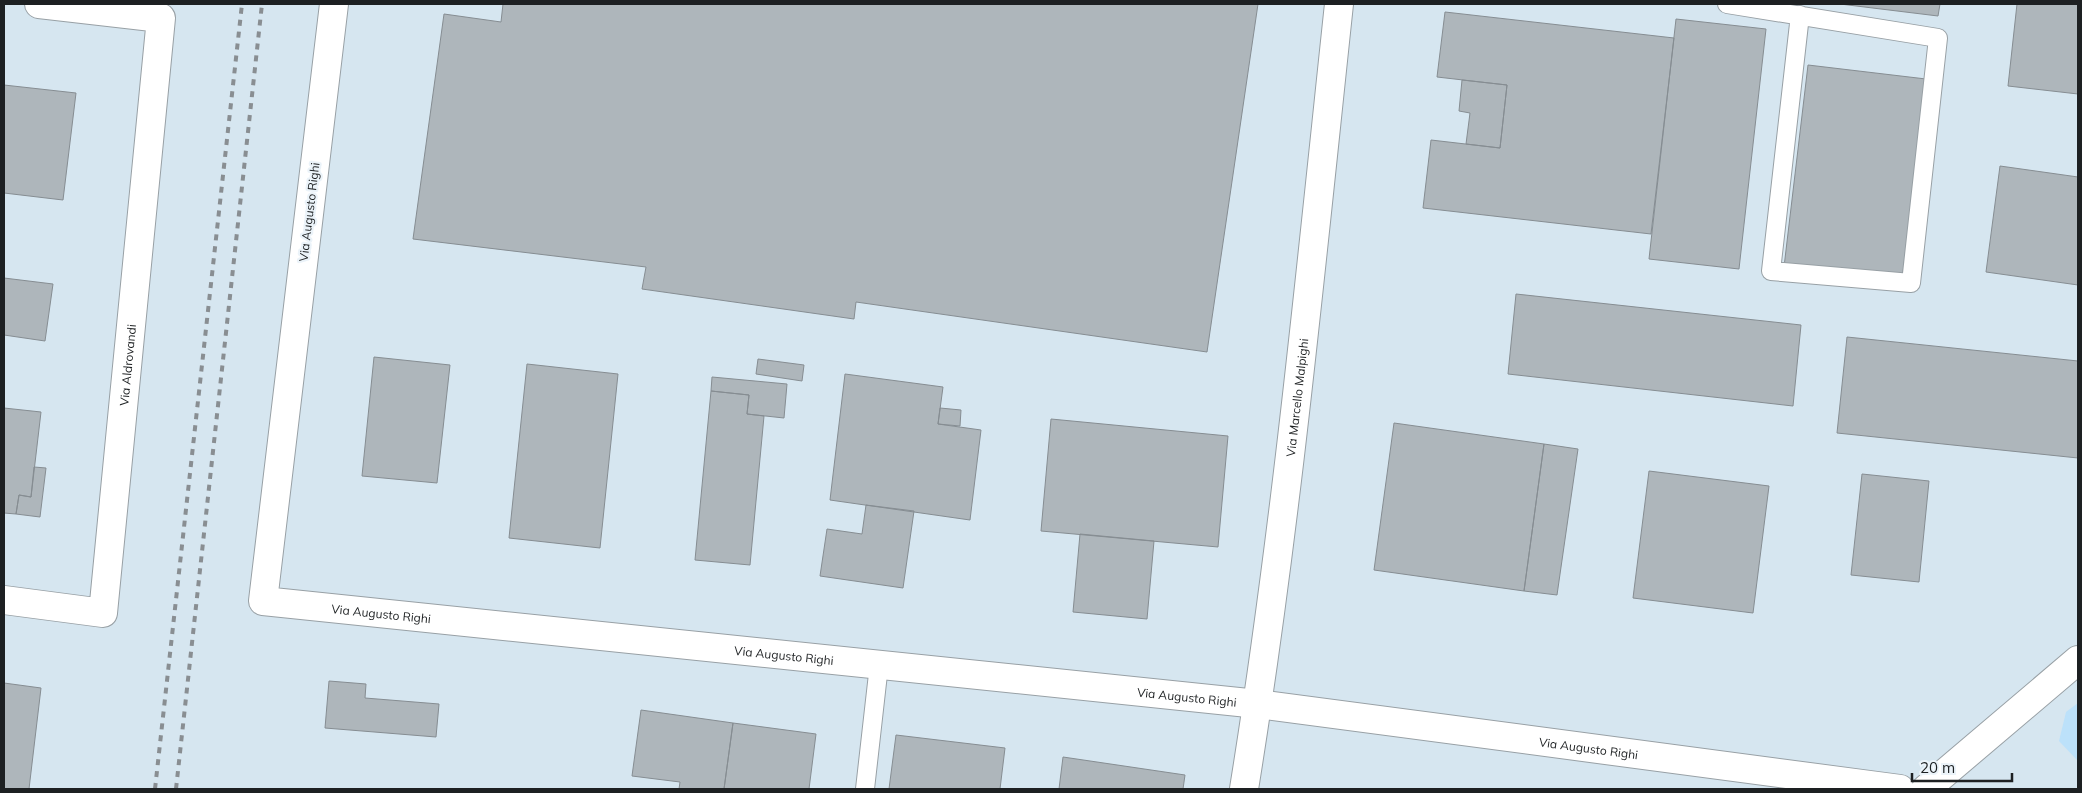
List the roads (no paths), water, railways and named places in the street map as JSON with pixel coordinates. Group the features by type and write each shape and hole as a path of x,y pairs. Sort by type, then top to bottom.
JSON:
{"street":[{"name":"Via Aldrovandi","path":"4,600 104,612 161,18 39,4"},
{"name":"Via Augusto Righi","path":"334,4 263,601 1258,704 1900,789"},
{"name":"Via Marcello Malpighi","path":"1244,789 1258,704 1296,408 1339,4"},
{"path":"1926,789 2078,660"}],"lane":[{"path":"1727,4 1800,15 1938,38 1910,284 1771,271 1800,15"},
{"path":"865,789 879,665"}],"railway":[{"path":"155,789 242,4"},
{"path":"176,789 262,4"}]}
